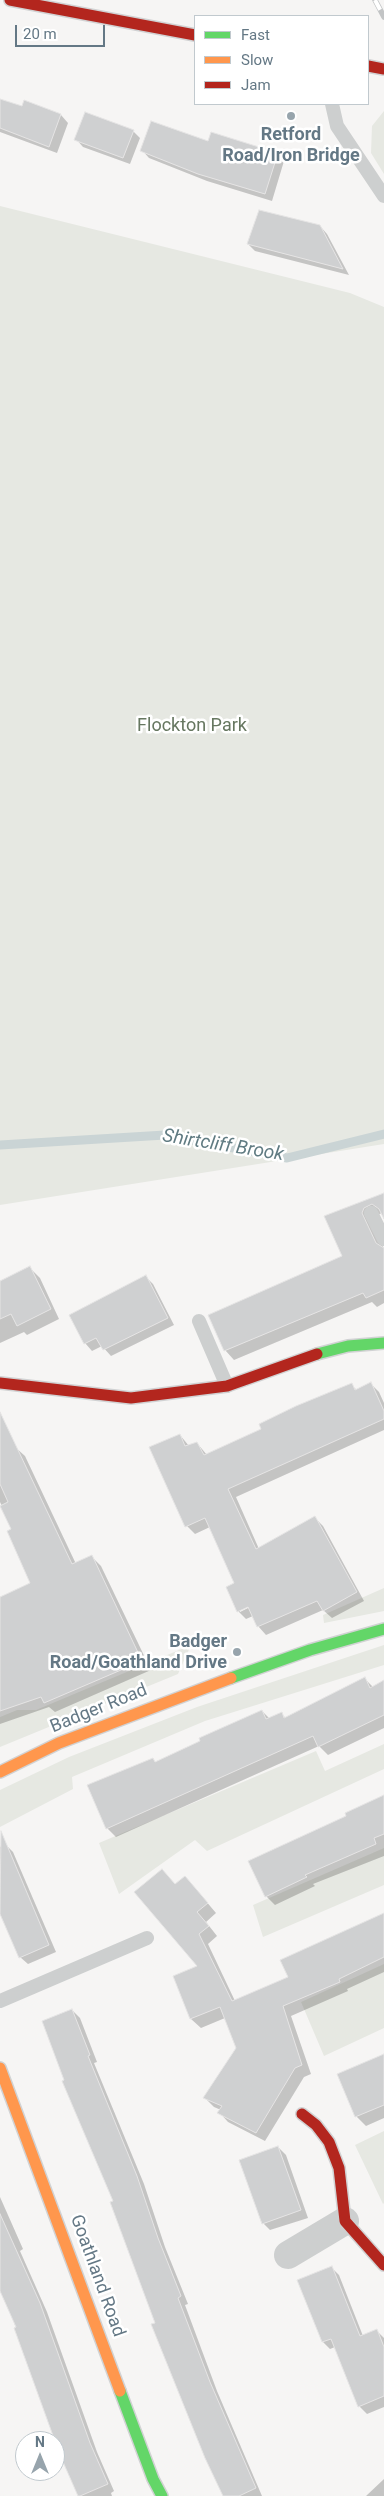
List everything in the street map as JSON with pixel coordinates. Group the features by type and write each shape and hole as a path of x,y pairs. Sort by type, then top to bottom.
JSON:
{"street":[{"path":"10,0 194,35"},
{"path":"369,66 384,69"},
{"path":"0,1383 99,1396 131,1398 192,1392 227,1386 321,1353 348,1346 384,1343"},
{"name":"Badger Road","path":"0,1772 59,1743 208,1686 310,1650 384,1629"},
{"name":"Goathland Road","path":"0,2068 153,2479 162,2496"},
{"path":"302,2114 316,2124 329,2142 339,2168 345,2221 384,2265"},
{"path":"288,2255 345,2221"}],"lane":[{"path":"332,105 338,126 384,196"},
{"path":"371,1213 384,1239"},
{"path":"199,1321 227,1386"},
{"path":"0,2001 147,1938"}],"green space":[{"path":"384,111 384,174 371,153 372,126"},
{"name":"Flockton Park","path":"0,206 350,293 384,307 384,1144 0,1205"},
{"path":"384,1588 384,1611 324,1623 323,1615"},
{"path":"191,1645 178,1674 0,1747 0,1717 17,1710 36,1710"},
{"path":"384,1645 384,1665 205,1721 72,1777 73,1789 0,1827 0,1790 69,1757 197,1707"},
{"path":"384,1744 384,1769 207,1851 195,1840 119,1894 99,1843 316,1751 325,1771"},
{"path":"384,1848 384,1885 263,1937 253,1905"},
{"path":"384,1964 384,2028 324,2056 301,2002"},
{"path":"384,2131 384,2203 383,2204 355,2145"}],"building":[{"path":"0,99 22,106 24,100 61,114 49,147 0,128"},
{"path":"85,112 134,130 123,158 74,140"},
{"path":"151,121 208,141 211,132 278,153 265,194 198,174 140,151"},
{"path":"259,210 320,225 343,269 247,244"},
{"path":"384,1193 384,1219 379,1209 372,1204 364,1208 362,1213 376,1243 384,1248 384,1290 366,1298 363,1293 224,1351 208,1315 342,1256 324,1216"},
{"path":"30,1266 51,1309 17,1326 11,1314 0,1319 0,1281"},
{"path":"146,1275 168,1318 103,1350 96,1338 84,1344 69,1315"},
{"path":"371,1382 384,1411 384,1419 228,1489 256,1549 315,1516 357,1592 323,1611 317,1601 257,1627 248,1607 237,1612 226,1587 234,1583 205,1518 185,1527 149,1447 180,1434 185,1446 197,1442 204,1455 261,1429 259,1424 296,1406 352,1383 355,1390"},
{"path":"0,1412 72,1564 92,1555 142,1661 44,1703 41,1697 0,1711 0,1597 30,1583 7,1531 11,1529 0,1506 8,1502 0,1484"},
{"path":"365,1677 370,1688 384,1680 384,1715 318,1747 313,1736 106,1829 87,1785 153,1758 155,1762 200,1741 199,1738 262,1710 266,1719 282,1712 284,1718"},
{"path":"384,1795 384,1834 374,1838 376,1844 305,1875 307,1877 265,1897 248,1861 346,1816 345,1813"},
{"path":"1,1831 49,1945 19,1958 0,1914"},
{"path":"162,1869 175,1884 185,1876 208,1903 197,1912 209,1926 199,1934 232,2001 288,1977 280,1960 384,1913 384,1957 339,1979 340,1982 283,2006 302,2065 295,2068 256,2133 217,2113 222,2106 203,2098 236,2048 220,2007 190,2019 173,1976 197,1966 134,1892"},
{"path":"72,2009 90,2055 88,2056 137,2176 158,2238 181,2296 178,2298 210,2382 256,2488 239,2496 223,2496 205,2458 151,2324 155,2323 110,2202 113,2201 62,2081 64,2080 42,2021"},
{"path":"384,2054 384,2105 355,2117 337,2074"},
{"path":"278,2146 301,2210 262,2224 239,2160"},
{"path":"0,2214 40,2303 90,2443 108,2484 78,2496 65,2466 65,2431 51,2431 14,2328 16,2327 0,2291"},
{"path":"332,2266 360,2336 377,2329 384,2347 384,2396 358,2407 331,2339 322,2342 297,2280"}],"waterway":[{"name":"Shirtcliff Brook","path":"0,1145 165,1135 287,1158 384,1134"}],"railway":[{"path":"375,0 384,17"}],"traffic: fast":[{"path":"317,1354 348,1346 384,1343"},
{"path":"231,1678 310,1650 384,1629"},
{"path":"120,2391 153,2479 162,2496"}],"traffic: slow":[{"path":"0,1772 59,1743 231,1678"},
{"path":"0,2068 120,2391"}],"traffic: jam":[{"path":"10,0 194,35"},
{"path":"369,66 384,69"},
{"path":"0,1383 131,1398 227,1386 317,1354"},
{"path":"302,2114 316,2125 329,2142 339,2168 345,2221 384,2265"}],"place":[{"name":"Retford Road/Iron Bridge","path":"291,116"},
{"name":"Badger Road/Goathland Drive","path":"237,1652"}]}
